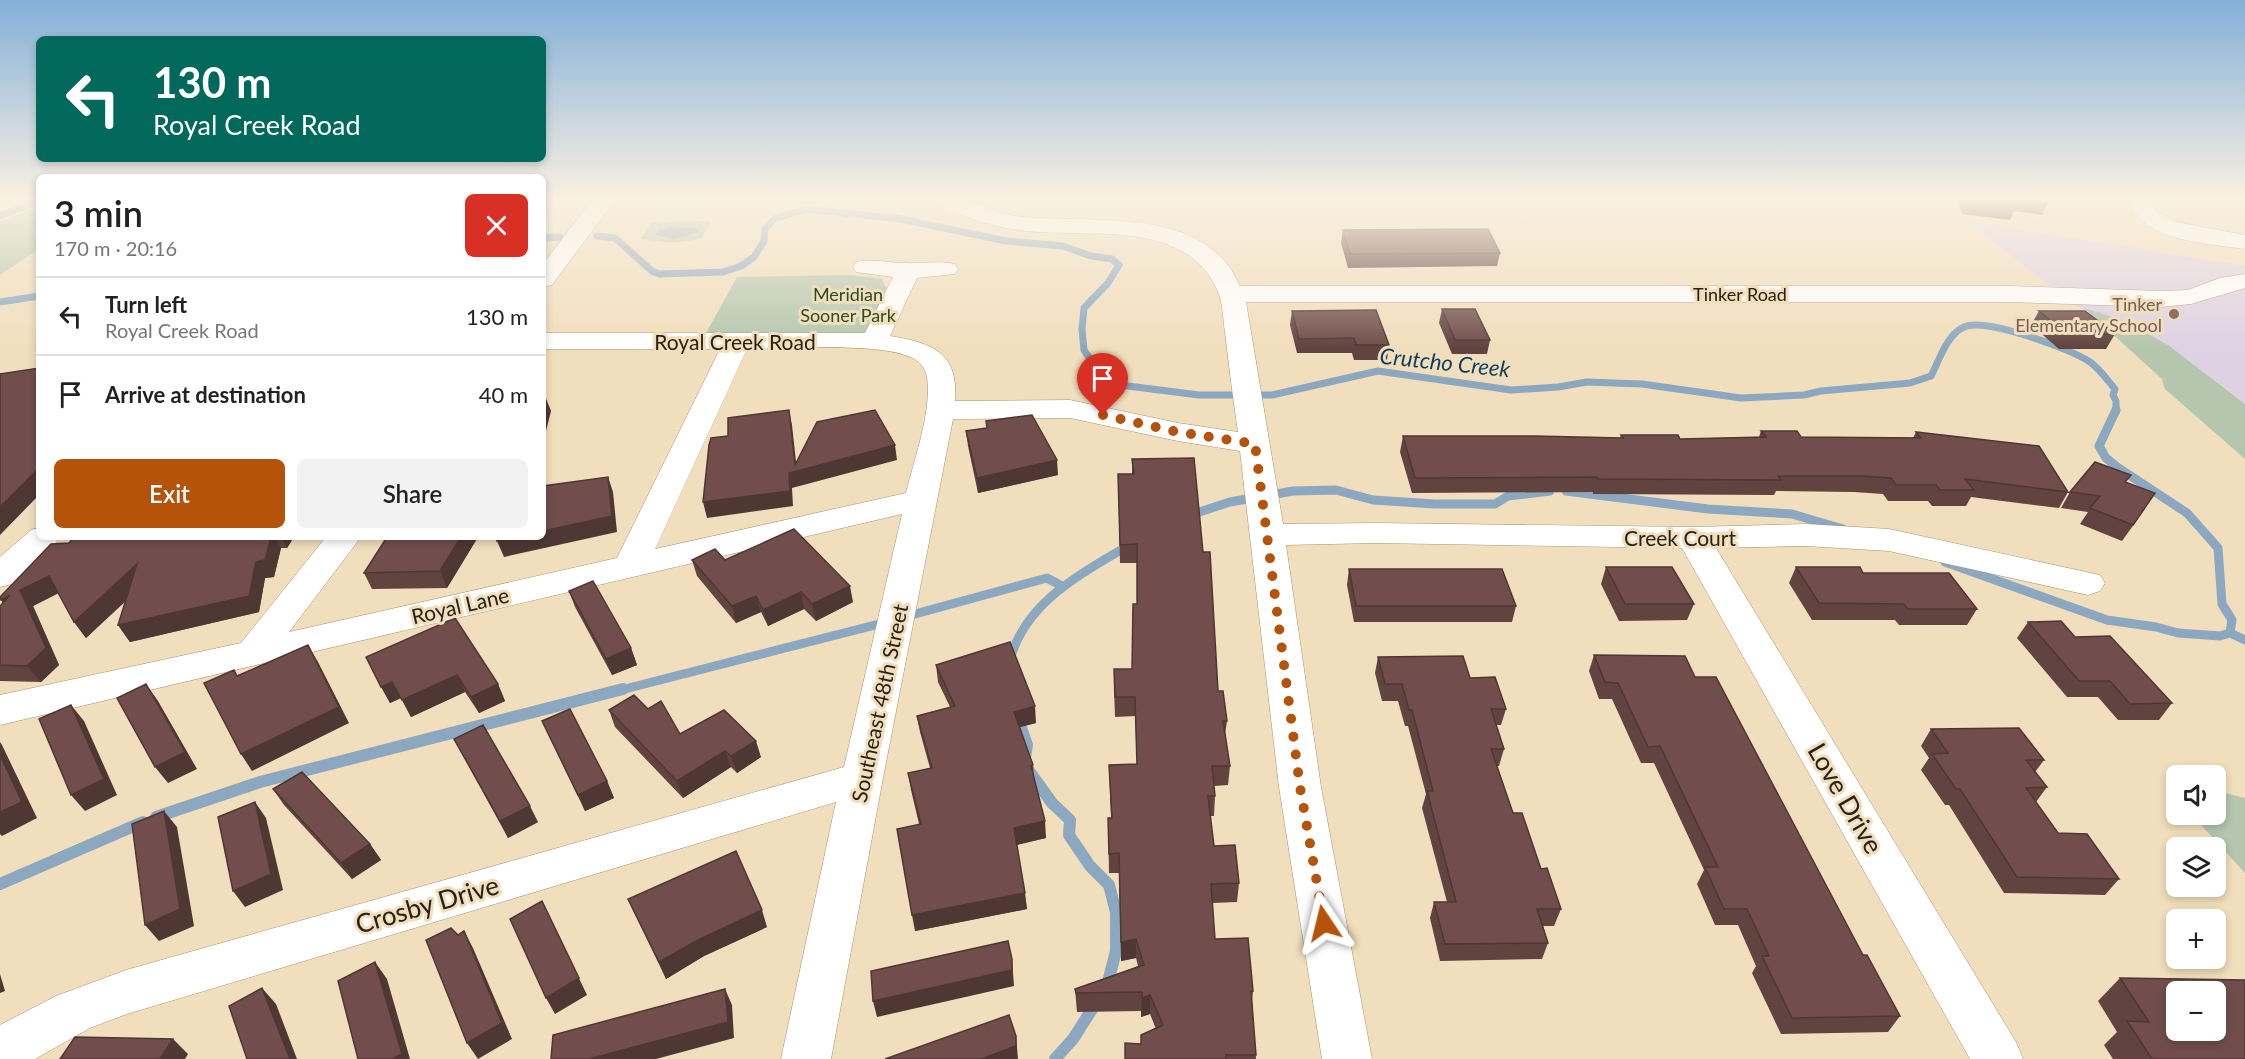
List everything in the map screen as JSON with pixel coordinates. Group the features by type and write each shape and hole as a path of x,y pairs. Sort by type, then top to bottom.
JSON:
{"street":[{"path":"546,276 566,249"},
{"path":"1196,249 1212,261 1232,294 1268,535 1300,787 1347,1059"},
{"path":"865,267 908,272 946,269"},
{"path":"874,341 908,272"},
{"name":"Tinker Road","path":"1232,294 2062,294 2148,300 2188,298 2217,286 2245,281"},
{"name":"Royal Creek Road","path":"546,341 874,341 911,348 926,354"},
{"path":"631,565 737,341"},
{"name":"Southeast 48th Street","path":"806,1059 862,778 940,410 943,390 941,372 936,361 926,354"},
{"path":"940,410 1070,409 1178,432 1255,444"},
{"name":"Royal Lane","path":"0,710 921,500"},
{"name":"Creek Court","path":"1268,535 1375,533 1693,538 1806,535 1889,540 2088,583"},
{"name":"Love Drive","path":"1693,538 1998,1059"},
{"path":"0,576 40,540"},
{"path":"252,654 342,540"},
{"name":"Crosby Drive","path":"0,1051 72,1012 126,992 862,778"}],"shaded area":[{"name":"Tinker Elementary School","path":"2003,249 2143,249 2245,266 2245,404 2168,345 2123,320 2077,307"}],"green space":[{"path":"0,249 36,249 36,251 0,275"},
{"name":"Meridian Sooner Park","path":"850,275 882,279 887,290 868,330 861,334 705,335 737,277"},
{"path":"2084,308 2123,320 2168,345 2245,404 2245,459 2165,389 2162,379"},
{"path":"2226,793 2245,798 2245,873 2226,852 2226,837 2212,837 2201,825 2226,825"}],"building":[{"path":"1349,249 1498,249 1500,253 1350,254"},
{"path":"1442,309 1475,309 1490,340 1455,340"},
{"path":"1376,310 1389,345 1356,345 1354,338 1299,339 1292,311"},
{"path":"2039,311 2085,311 2115,334 2067,334"},
{"path":"36,368 36,471 0,507 0,374"},
{"path":"789,410 795,465 817,422 875,410 895,445 789,473 790,491 703,502 711,438 728,436 728,418"},
{"path":"1032,415 1057,460 977,478 966,431 987,428 986,421"},
{"path":"1761,431 1797,431 1801,437 1921,438 1916,432 2039,446 2068,492 1965,479 1974,490 1940,490 1936,485 1896,485 1891,478 1861,476 1778,476 1781,480 1598,479 1597,477 1415,478 1403,436 1623,438 1621,435 1678,435 1680,439 1766,437"},
{"path":"1194,458 1203,552 1210,552 1218,691 1223,691 1227,721 1223,721 1230,766 1212,766 1215,796 1208,796 1214,846 1235,845 1239,883 1211,884 1215,939 1248,938 1256,1055 1226,1055 1226,1059 1125,1059 1125,1043 1141,1044 1141,1035 1163,1025 1150,995 1142,998 1142,992 1076,993 1075,989 1144,965 1136,939 1121,942 1119,853 1109,854 1108,818 1112,818 1109,765 1137,764 1135,697 1115,697 1114,669 1132,669 1133,604 1137,604 1137,544 1120,545 1118,474 1134,474 1132,459"},
{"path":"2095,462 2131,475 2125,482 2155,493 2133,525 2090,508 2100,496 2070,492"},
{"path":"608,477 612,516 546,530 546,486"},
{"path":"794,529 850,586 812,604 801,592 763,610 756,596 732,606 692,560 715,549 725,560"},
{"path":"72,540 270,540 265,560 256,562 249,596 118,625 137,564 74,622 49,576 20,590 46,648 27,666 0,665 0,606 10,595 1,600 0,597 51,544 69,543"},
{"path":"385,540 459,540 440,571 364,573"},
{"path":"1606,567 1672,567 1694,604 1625,604"},
{"path":"1796,567 1860,567 1863,573 1949,573 1977,609 1908,609 1904,604 1819,603"},
{"path":"1349,569 1502,569 1516,606 1356,606"},
{"path":"593,581 631,648 606,659 569,591"},
{"path":"455,618 498,684 471,697 457,675 402,700 392,682 381,687 366,657"},
{"path":"2061,621 2075,637 2110,636 2172,703 2130,704 2110,681 2079,681 2028,622"},
{"path":"1010,642 1035,706 1014,712 1033,765 1031,766 1045,821 1014,828 1025,893 912,915 897,829 921,824 908,773 932,768 917,716 955,706 936,665"},
{"path":"308,645 339,707 241,754 204,683 234,670 237,676"},
{"path":"1594,655 1685,656 1695,677 1716,677 1863,955 1867,955 1900,1016 1792,1018 1762,956 1769,956 1747,909 1724,909 1705,867 1718,867 1660,746 1648,747 1618,683 1605,682"},
{"path":"1463,656 1470,678 1495,677 1506,709 1491,709 1504,749 1491,749 1513,813 1522,813 1541,869 1547,868 1561,909 1537,909 1548,943 1445,944 1434,902 1456,902 1427,791 1433,791 1412,710 1409,710 1402,684 1385,684 1378,657"},
{"path":"146,684 185,752 155,767 117,698"},
{"path":"634,695 648,709 661,701 680,734 724,710 756,741 731,756 725,751 677,781 609,710"},
{"path":"71,705 104,779 71,795 39,719"},
{"path":"570,709 607,781 578,795 542,721"},
{"path":"483,725 530,806 500,821 454,739"},
{"path":"2019,728 2044,760 2026,760 2047,787 2026,788 2058,833 2087,834 2119,879 2017,877 1960,789 1956,789 1932,754 1948,753 1931,729"},
{"path":"0,755 22,802 0,812"},
{"path":"302,772 370,844 341,863 273,789"},
{"path":"255,802 271,874 233,891 218,817"},
{"path":"164,811 180,909 145,925 132,824"},
{"path":"736,851 762,910 698,940 659,962 628,899"},
{"path":"542,901 579,978 546,998 510,919"},
{"path":"451,928 458,935 464,931 502,1023 467,1043 426,940"},
{"path":"1008,941 1012,970 873,1001 871,971"},
{"path":"375,962 402,1054 392,1059 358,1059 338,981"},
{"path":"2120,978 2245,980 2245,1059 2152,1059 2127,1021 2149,1022"},
{"path":"262,988 290,1059 247,1059 229,1006"},
{"path":"725,989 728,1022 589,1059 551,1059 553,1035"},
{"path":"1009,1015 1016,1036 1016,1046 981,1059 885,1059"},
{"path":"75,1037 173,1039 160,1059 60,1059"}],"waterway":[{"name":"Crutcho Creek","path":"628,249 652,271 659,274 723,272 741,266 754,257 759,249"},
{"name":"Crutcho Creek","path":"1073,249 1091,256 1112,259 1119,265 1108,283 1084,308 1082,329 1084,350 1102,377 1120,385 1199,395 1272,395 1378,371 1511,390 1558,387 1587,382 1642,384 1741,398 1804,395 1821,391 1910,383 1931,376 1944,348 1958,330 1975,325 1990,326 2028,336 2090,362 2115,389 2113,395 2116,410"},
{"name":"Crutcho Creek","path":"0,302 36,296"},
{"name":"Crutcho Creek","path":"2116,410 2099,446 2106,458 2117,467 2187,513 2218,548 2222,604 2232,620 2230,633"},
{"path":"1190,515 1230,502 1293,491 1336,490 1373,500 1435,504 1495,504 1508,496 1550,491"},
{"path":"1566,491 1708,509 1792,514 1843,529"},
{"path":"1010,660 1017,640 1028,622 1042,606 1074,579 1129,545"},
{"path":"1945,562 2107,620 2156,627 2178,633 2220,636 2230,633"},
{"path":"904,617 1047,578 1062,586"},
{"path":"617,691 887,622"},
{"name":"Crutcho Creek","path":"2230,633 2245,640"},
{"path":"156,817 260,782 623,689"},
{"path":"1017,716 1027,745 1024,764 1052,803 1070,820 1069,835 1090,866 1109,885 1116,912 1116,951 1107,986"},
{"path":"0,884 143,822"},
{"path":"1055,1059 1073,1039 1096,1003"}],"place":[{"name":"Tinker Elementary School","path":"2174,314"}],"route":[{"path":"1103,415 1178,432 1255,444 1300,787 1324,923"}]}
